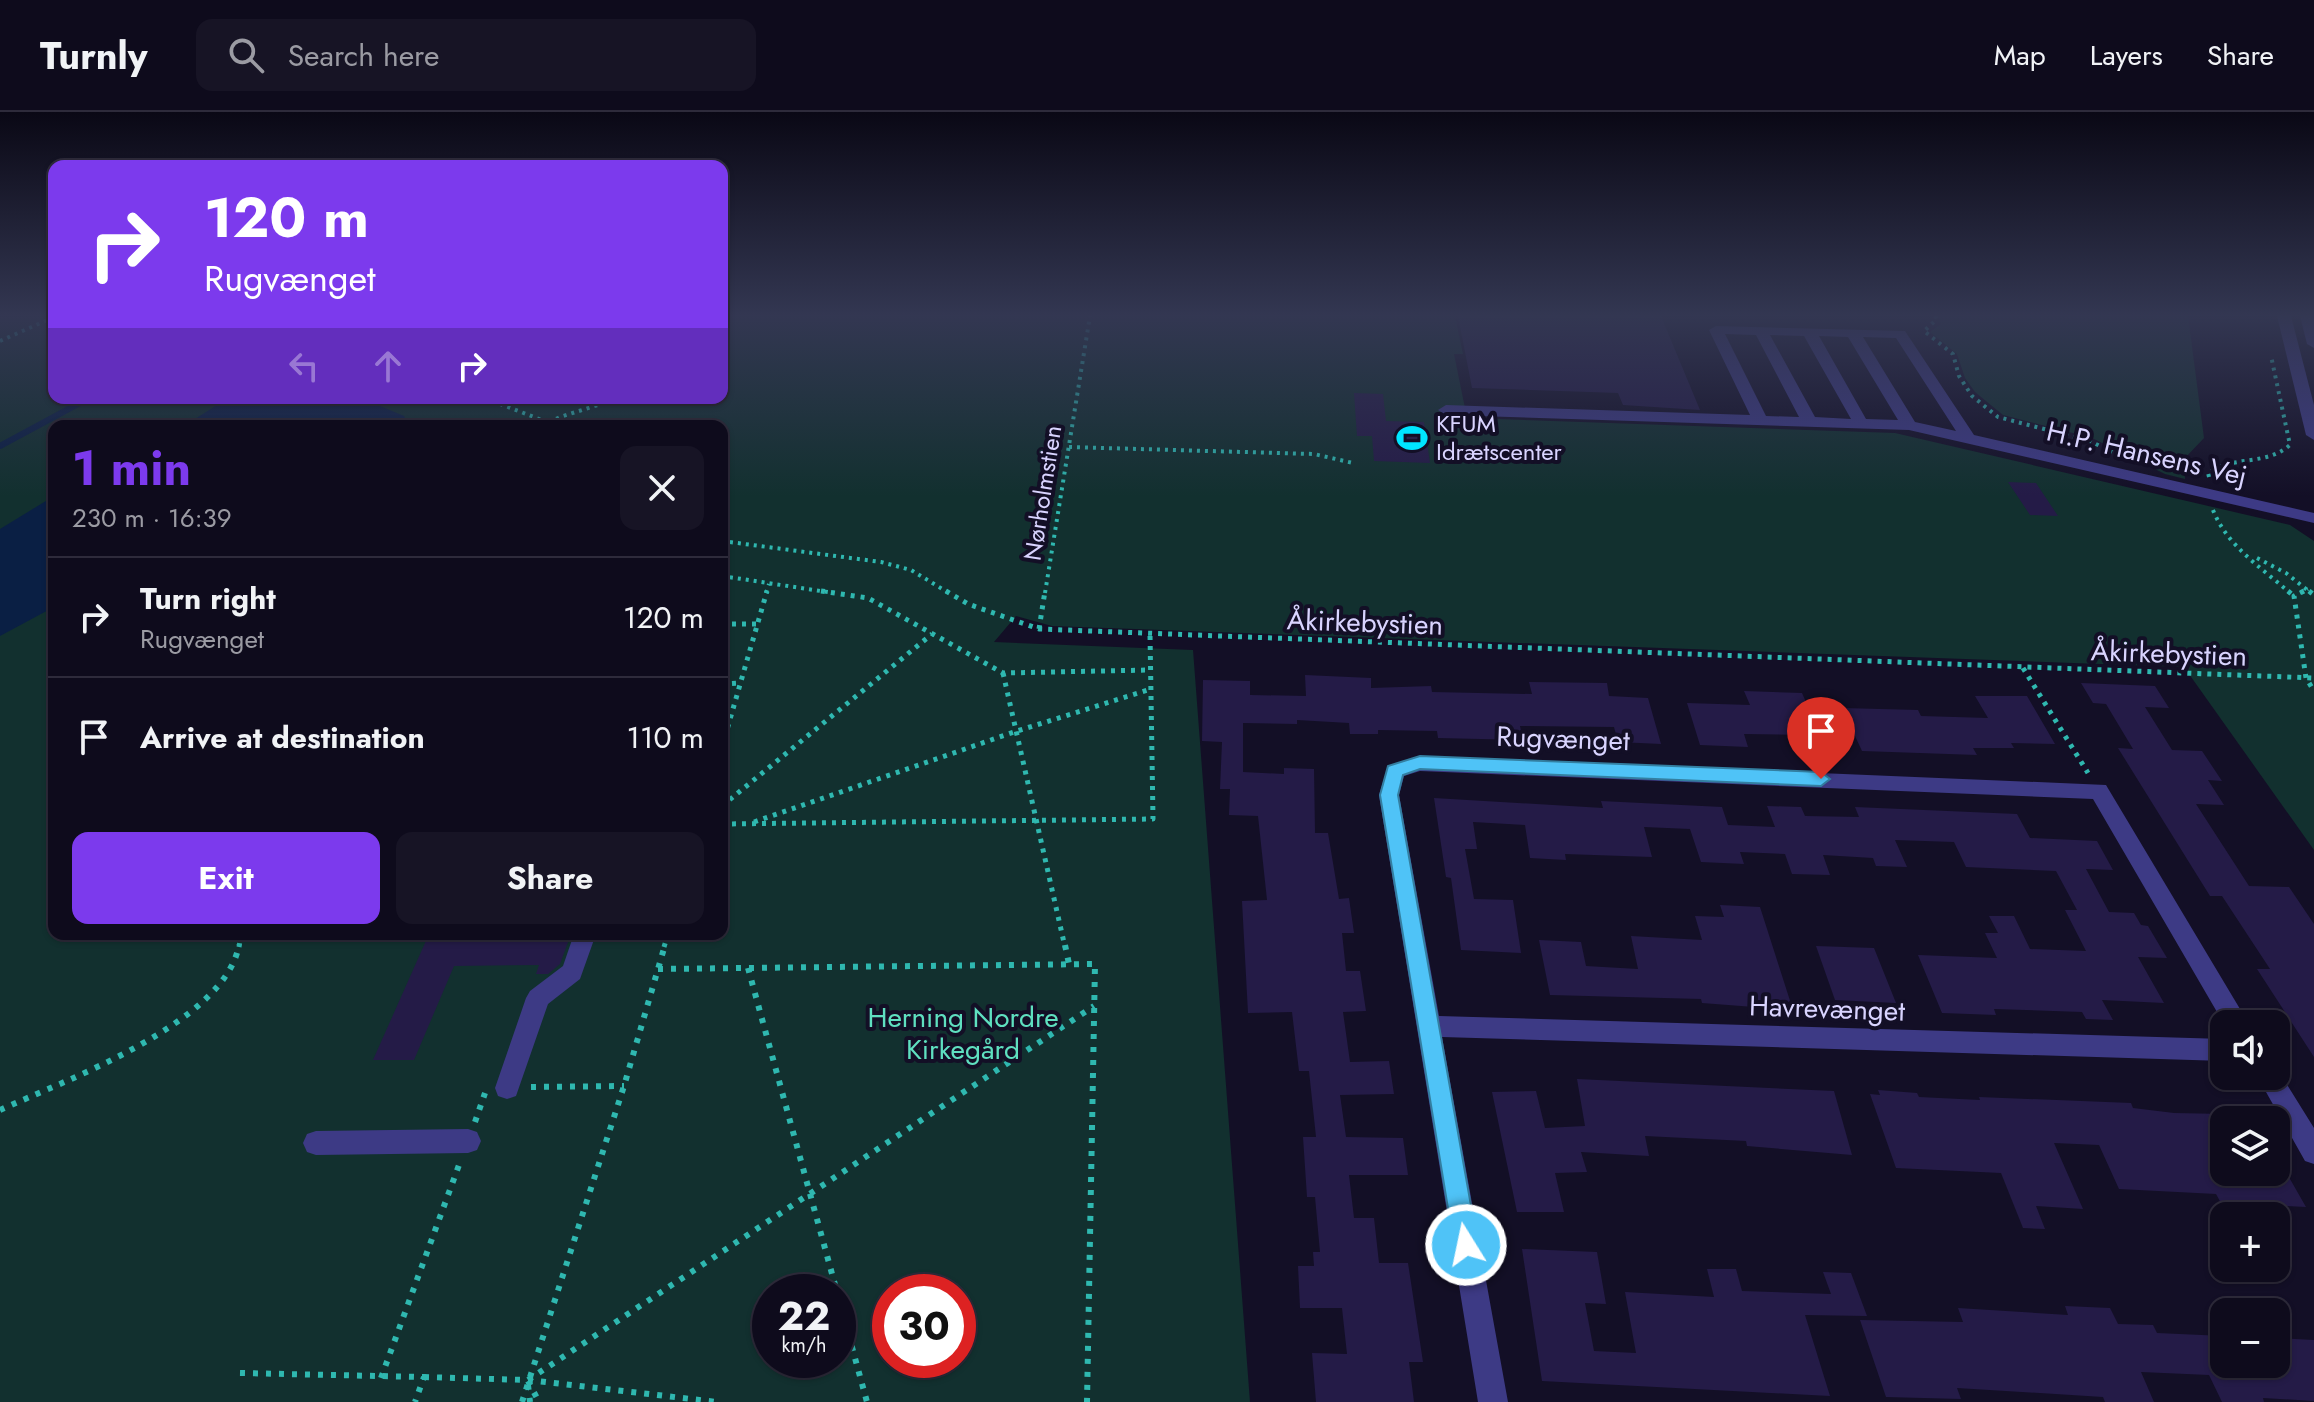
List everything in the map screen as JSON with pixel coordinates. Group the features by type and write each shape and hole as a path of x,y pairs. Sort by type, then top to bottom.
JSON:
{"street":[{"path":"1739,376 1760,420"},
{"path":"1785,376 1809,421"},
{"path":"1834,376 1861,423"},
{"path":"1879,376 1909,425"},
{"path":"1928,376 1968,438"},
{"path":"2299,376 2314,435"},
{"name":"H.P. Hansens Vej","path":"1446,410 1909,425 2314,518"},
{"name":"Rugvænget","path":"1493,1402 1389,795 1395,771 1420,763 2099,791"},
{"path":"2099,791 2229,1010"},
{"path":"507,1088 538,998 572,972 583,940"},
{"name":"Havrevænget","path":"1428,1026 2210,1050"},
{"path":"2277,1090 2314,1152"},
{"path":"316,1143 468,1141"}],"path":[{"name":"Nørholmstien","path":"1039,629 1080,376"},
{"path":"1959,376 1972,396 1998,417 2090,441 2115,454"},
{"path":"2276,376 2290,445 2282,455 2263,459 2234,459 2217,465 2208,473 2210,495 2216,523 2294,596 2306,678 2314,691"},
{"path":"501,404 543,420"},
{"path":"555,420 608,404"},
{"path":"1069,447 1314,454 1353,463"},
{"name":"Åkirkebystien","path":"728,542 881,562 911,570 968,604 1039,629 2314,678"},
{"path":"2248,554 2286,573 2314,595"},
{"path":"728,577 868,598 1003,673 1150,670"},
{"path":"728,727 769,584"},
{"path":"2294,596 2308,589"},
{"path":"728,624 758,624"},
{"path":"728,801 932,634"},
{"path":"728,824 1153,819 1150,634"},
{"path":"2023,668 2099,791"},
{"path":"1003,673 1069,964"},
{"path":"728,684 741,683"},
{"path":"750,824 1017,731 1151,689"},
{"path":"0,1110 137,1046 204,1003 234,964 240,940"},
{"path":"522,1402 624,1086 666,940"},
{"path":"658,969 1095,964 1087,1402"},
{"path":"748,968 832,1274"},
{"path":"528,1380 1095,1006"},
{"path":"381,1378 487,1088 624,1086"},
{"path":"856,1361 867,1402"},
{"path":"240,1373 528,1380 717,1402"},
{"path":"415,1402 424,1377"},
{"path":"528,1380 530,1402"},
{"path":"528,1380 539,1402"}],"green space":[{"name":"Herning Nordre Kirkegård","path":"0,376 48,376 48,404 728,404 728,376 1459,376 1467,418 1895,433 2290,525 2314,541 2314,850 2184,667 1052,626 1016,616 994,642 1193,650 1250,1402 0,1402"},
{"path":"2196,376 2204,438 2184,459 2185,479 2165,474 2092,438 2003,415 1975,392 1965,378"}],"water":[{"path":"219,404 375,404 404,416 406,420 193,420"},
{"path":"48,500 48,610 0,636 0,529"}],"building":[{"path":"1470,376 1686,376 1700,410 1623,405 1618,393 1472,388"},
{"path":"1354,393 1383,394 1386,421 1424,422 1430,463 1374,461 1372,436 1357,436"},
{"path":"2008,482 2036,483 2058,516 2030,515"},
{"path":"1305,675 1371,678 1371,688 1431,686 1432,692 1532,694 1529,682 1607,683 1609,696 1648,698 1661,744 1618,742 1614,727 1520,726 1523,740 1438,738 1437,731 1378,730 1378,734 1350,734 1349,723 1297,720 1297,724 1243,723 1243,772 1284,774 1284,768 1314,769 1315,833 1328,833 1339,899 1349,898 1354,933 1342,933 1346,971 1360,971 1366,1011 1343,1012 1350,1062 1389,1061 1394,1094 1340,1095 1346,1137 1403,1138 1408,1175 1349,1175 1354,1218 1374,1218 1379,1263 1408,1263 1423,1362 1409,1362 1414,1402 1316,1402 1312,1353 1347,1354 1342,1308 1300,1308 1298,1266 1314,1266 1313,1252 1320,1252 1315,1197 1307,1197 1303,1137 1316,1137 1309,1071 1299,1071 1292,1012 1248,1013 1242,901 1267,900 1258,816 1229,815 1230,789 1220,789 1222,742 1202,741 1203,680 1250,681 1250,695 1306,696"},
{"path":"2081,683 2155,686 2169,708 2145,707 2172,750 2202,751 2222,781 2208,780 2224,805 2196,804 2249,886 2289,887 2314,924 2314,1057 2290,1020 2290,1010 2284,1010 2257,969 2270,969 2222,896 2210,896 2118,748 2133,749 2106,704 2093,703"},
{"path":"1744,691 1802,693 1813,718 1798,717 1806,735 1744,734 1748,747 1700,745 1687,703 1750,705"},
{"path":"1975,696 2027,696 2055,744 2011,743 2014,748 1973,748 1977,755 1862,751 1842,708 1918,710 1921,716 1988,718"},
{"path":"1434,798 1603,808 1601,801 1722,807 1728,825 1775,827 1767,806 1801,807 1805,816 1859,817 1855,807 2017,814 2030,838 2097,841 2113,870 2086,869 2109,912 2134,913 2141,925 2148,926 2167,958 2138,957 2164,1003 2102,1000 2113,1020 2086,1019 2082,1012 1994,1009 1996,1015 1942,1013 1918,955 1997,958 1985,933 1998,933 1989,916 2014,916 2030,949 2086,951 2065,910 2077,910 2056,871 1966,867 1954,842 1895,840 1907,867 1876,866 1873,858 1823,855 1830,875 1792,874 1785,854 1740,852 1744,864 1701,862 1690,829 1644,827 1652,857 1565,854 1566,860 1530,858 1525,825 1473,822 1477,849 1465,849 1474,899 1513,900 1521,953 1461,950 1451,878 1446,877"},
{"path":"1720,905 1760,907 1793,1010 1702,1003 1701,999 1550,995 1539,940 1581,942 1586,966 1638,969 1631,936 1702,940 1695,916 1724,917"},
{"path":"426,940 569,940 560,964 548,974 536,974 539,965 454,966 414,1060 373,1060"},
{"path":"1816,946 1874,948 1896,1003 1835,1000"},
{"path":"1577,1079 1834,1091 1852,1155 1747,1146 1746,1141 1645,1136 1649,1156 1581,1152 1587,1172 1555,1173 1564,1212 1517,1212 1492,1092 1536,1091 1545,1128 1585,1126"},
{"path":"1878,1090 1917,1093 1919,1097 2131,1103 2133,1108 2210,1114 2210,1186 2290,1186 2290,1179 2306,1207 2290,1206 2290,1202 2220,1202 2216,1194 2119,1189 2099,1145 2054,1143 2083,1209 2036,1206 2045,1229 2023,1228 2001,1173 1896,1168 1870,1094 1880,1095"},
{"path":"1522,1249 1597,1252 1606,1304 1585,1303 1594,1351 1636,1353 1625,1292 1714,1297 1707,1269 1736,1269 1742,1291 1831,1294 1823,1272 1851,1273 1867,1316 1805,1315 1830,1396 1542,1381"},
{"path":"2065,1306 2110,1308 2118,1324 2153,1325 2157,1333 2210,1335 2210,1377 2141,1372 2154,1402 2105,1402 2103,1397 1957,1388 1961,1399 1886,1397 1860,1320 1963,1322 1958,1308 2068,1315"},
{"path":"2290,1339 2314,1340 2314,1401 2263,1398 2264,1402 2222,1402 2210,1378 2290,1378"}],"waterway":[{"path":"48,420 78,404"},
{"path":"0,446 48,420"}],"place":[{"name":"KFUM Idrætscenter","path":"1412,438"}],"route":[{"path":"1466,1245 1389,795 1395,771 1420,763 1821,779"}]}
